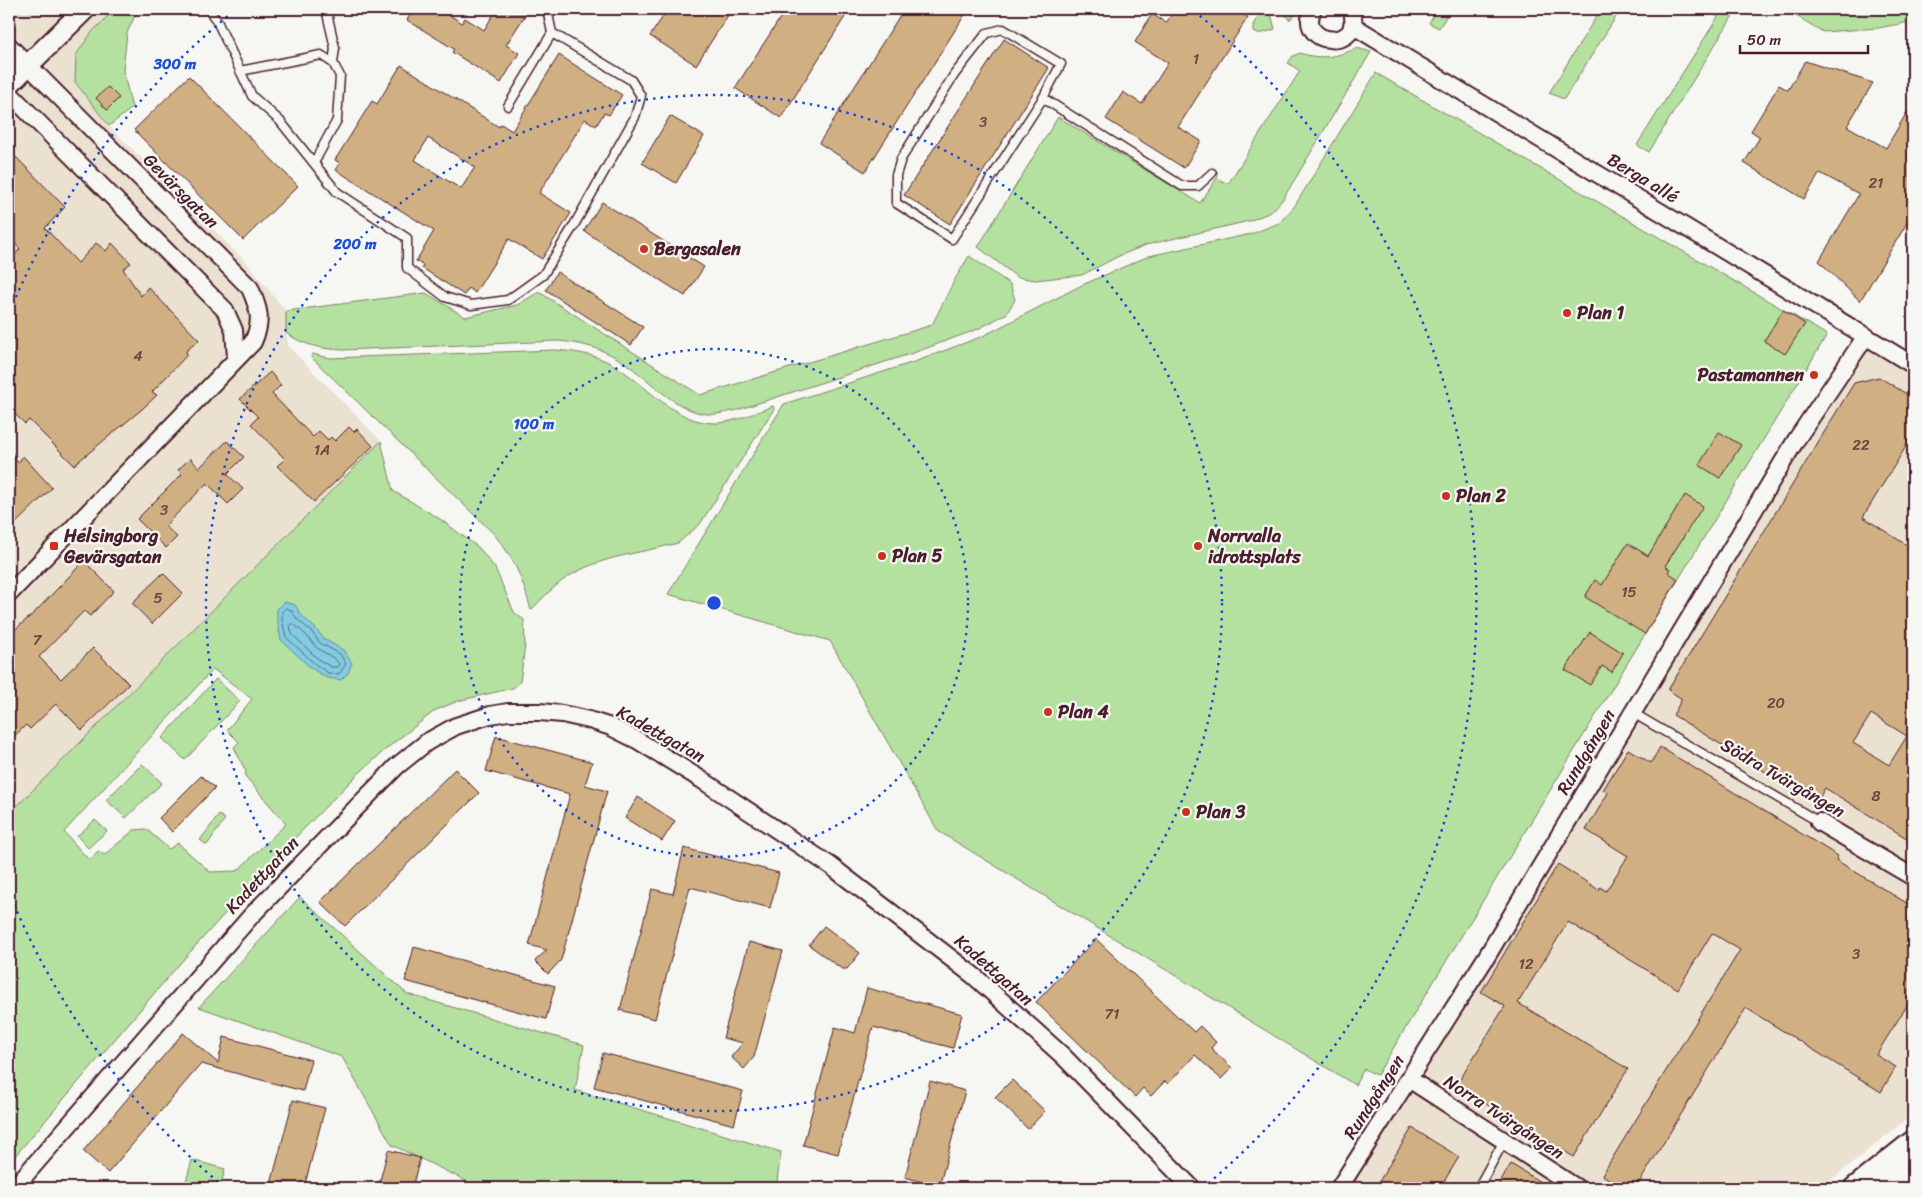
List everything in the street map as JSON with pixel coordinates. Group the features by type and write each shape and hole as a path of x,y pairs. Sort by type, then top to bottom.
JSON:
{"street":[{"path":"9,84 85,9"},
{"name":"Berga allé","path":"1313,9 1310,18 1313,29 1325,40 1342,38 1350,30 1351,17 1913,365"},
{"name":"Gevärsgatan","path":"9,46 250,288 259,308 259,329 253,342 9,594"},
{"path":"9,93 225,310 234,330 236,358"},
{"name":"Rundgången","path":"1339,1188 1410,1079 1492,947 1796,440 1866,336"},
{"name":"Kadettgatan","path":"14,1188 250,916 397,766 427,742 456,726 490,715 508,712 540,712 562,714 589,720 612,727 637,740 702,780 838,871 974,976 1063,1056 1192,1188"},
{"name":"Södra Tvärgången","path":"1819,822 1913,877"},
{"name":"Norra Tvärgången","path":"1410,1079 1577,1188"},
{"path":"1854,1188 1913,1140"},
{"path":"1885,1188 1913,1166"}],"lane":[{"path":"208,9 216,21 252,96 280,121 337,192 407,238 407,268 445,296 471,305 508,300 543,275 573,227 635,117 641,96 631,80 552,33"},
{"path":"326,9 335,48 333,63"},
{"path":"508,106 552,33 547,9"},
{"path":"1003,29 1061,64 1043,98 952,239 896,202 896,175 901,159 954,75 987,33 1003,29"},
{"path":"240,71 321,55 333,63 340,76 337,120 314,163"},
{"path":"1043,98 1182,186 1198,186 1212,173"},
{"name":"Södra Tvärgången","path":"1633,714 1819,822"},
{"path":"1478,1188 1504,1141"}],"shaded area":[{"path":"9,9 115,9 92,32 75,83 109,126 246,262 286,311 286,333 289,347 381,441 9,814"},
{"path":"1867,341 1913,369 1913,1114 1821,1188 1348,1188 1380,1138"}],"green space":[{"path":"115,9 138,9 127,33 123,70 132,108 109,126 75,82 76,55 92,32"},
{"path":"1282,9 1302,9 1289,20"},
{"path":"1437,9 1451,9 1439,28 1429,23"},
{"path":"1601,9 1621,9 1564,99 1549,93"},
{"path":"1706,9 1737,9 1649,152 1637,145 1718,17"},
{"path":"1785,9 1913,9 1913,18 1910,22 1878,28 1823,32"},
{"path":"1270,10 1275,29 1263,33 1254,33 1254,25 1261,13"},
{"path":"1357,48 1371,52 1283,199 1271,212 1249,221 1146,245 1082,275 1035,280 1017,277 978,247 1058,117 1200,203 1217,178 1228,184 1300,71 1288,63 1293,56 1300,53 1322,57 1343,54"},
{"name":"Norrvalla idrottsplats","path":"1376,73 1827,335 1377,1075 1364,1069 1355,1085 938,831 830,641 668,594 784,404 917,361 983,336 1082,285 1149,256 1251,234 1279,223 1294,207"},
{"path":"969,256 1010,284 1015,300 1006,314 978,329 916,352 734,411 718,414 696,412 684,407 617,358 596,348 573,343 558,341 343,350 313,346 299,341 286,333 286,311 426,293 465,317 517,305 539,292 700,395 932,325"},
{"path":"556,350 585,354 612,364 674,410 702,422 724,422 739,419 773,406 774,409 700,524 678,543 589,566 562,581 531,610 517,569 493,533 311,357 312,354 330,358"},
{"path":"381,441 393,491 440,519 479,548 495,568 514,612 524,620 525,645 520,682 513,688 458,701 436,710 392,744 358,774 276,857 182,961 9,1163 9,814","holes":["213,669 252,699 227,730 239,742 234,747 246,772 245,776 286,824 237,871 210,872 178,843 169,849 146,829 134,830 104,855 98,851 89,860 64,832"]},
{"path":"216,679 240,701 185,760 162,738"},
{"path":"142,764 162,783 126,818 106,800"},
{"path":"219,815 225,819 207,845 200,840"},
{"path":"95,820 107,831 88,848 77,836"},
{"path":"300,897 407,994 584,1045 575,1090 781,1152 776,1188 481,1188 392,1145 342,1057 199,1007"},
{"path":"192,1160 225,1169 220,1188 197,1188 185,1185"}],"water":[{"path":"285,602 295,605 301,615 324,639 343,650 352,663 348,673 341,680 327,678 311,668 281,640 277,609"}],"building":[{"path":"414,9 440,9 462,23 465,18 484,30 497,9 529,9 506,45 519,53 501,83 452,52 454,49 407,20"},
{"path":"668,9 732,9 696,65 650,36"},
{"path":"786,9 850,9 781,118 735,88"},
{"path":"904,9 953,9 964,16 865,172 819,143"},
{"path":"1175,9 1235,9 1248,17 1178,127 1201,141 1184,168 1106,119 1123,92 1142,104 1168,63 1135,42 1152,14 1166,23"},
{"path":"1004,39 1049,68 950,224 904,195"},
{"path":"559,55 622,95 609,115 604,113 596,126 585,119 539,193 571,213 542,259 509,239 475,293 469,288 464,295 422,268 423,265 416,261 434,231 336,170 340,163 335,160 372,101 377,104 401,65 499,127 501,124 512,131","holes":["428,138 475,167 461,189 415,160"]},
{"path":"1805,61 1873,83 1847,126 1886,148 1913,102 1913,213 1860,301 1819,261 1859,194 1820,173 1804,199 1744,163 1760,137 1751,131 1779,85 1788,90"},
{"path":"189,76 298,186 243,240 134,130"},
{"path":"108,87 119,98 107,110 96,98"},
{"path":"670,116 704,136 676,183 642,163"},
{"path":"16,157 65,207 45,228 78,263 96,243 106,251 112,243 131,263 123,269 141,296 148,287 199,340 186,351 187,355 152,392 157,395 74,465 29,420 25,424 9,408 9,261 20,249 9,237 9,164"},
{"name":"Bergasalen","path":"602,202 704,267 685,296 584,231"},
{"path":"557,272 643,327 631,345 546,290"},
{"path":"1783,310 1805,324 1785,354 1764,341"},
{"path":"270,372 281,385 272,394 313,437 319,431 328,440 331,437 335,441 349,427 354,432 357,429 373,446 314,502 277,466 285,459 251,424 258,417 240,399"},
{"path":"1879,377 1913,398 1913,435 1863,517 1913,549 1913,842 1825,788 1816,803 1673,715 1682,699 1668,690 1854,383","holes":["1871,714 1907,736 1889,765 1853,743"]},
{"path":"1719,432 1741,445 1720,478 1699,465"},
{"path":"227,441 244,457 227,474 243,489 228,504 207,483 165,526 177,537 166,548 137,519 182,474 178,470 190,458 199,468"},
{"path":"9,447 18,463 23,456 52,488 9,530"},
{"path":"1685,495 1703,506 1665,566 1670,569 1668,572 1678,579 1645,634 1585,597 1595,580 1602,585 1628,543 1648,556"},
{"path":"84,561 114,591 90,616 84,611 39,657 61,679 93,648 129,684 82,730 56,704 30,729 26,725 9,741 9,635 35,612"},
{"path":"163,573 183,593 152,624 132,603"},
{"path":"1590,632 1623,653 1612,672 1602,666 1590,685 1565,670"},
{"path":"496,736 592,762 585,785 607,791 561,960 548,974 535,961 547,950 529,945 570,794 486,771"},
{"path":"1660,747 1838,856 1836,860 1913,907 1913,996 1876,1055 1896,1067 1881,1092 1746,1008 1636,1188 1624,1188 1602,1175 1740,950 1712,933 1678,989 1568,922 1518,1003 1628,1069 1574,1157 1456,1086 1505,1006 1481,992 1558,864 1599,890 1600,887 1606,891 1628,856 1586,830 1608,793 1603,790 1628,749 1651,763"},
{"path":"455,769 479,793 345,926 320,902"},
{"path":"201,776 215,788 172,832 159,818"},
{"path":"638,797 675,821 662,841 625,818"},
{"path":"684,848 779,873 770,908 690,887 655,1019 620,1010 652,889 673,894"},
{"path":"824,926 860,953 847,969 842,969 809,945"},
{"path":"1096,939 1194,1032 1200,1026 1216,1042 1211,1048 1232,1068 1221,1079 1195,1055 1168,1084 1165,1081 1151,1096 1143,1088 1135,1097 1036,1002"},
{"path":"749,942 783,951 754,1057 744,1069 731,1057 743,1043 723,1038"},
{"path":"414,947 555,986 546,1019 405,981"},
{"path":"867,988 962,1014 953,1048 873,1027 838,1154 803,1145 835,1027 855,1033"},
{"path":"183,1033 218,1063 224,1037 311,1060 303,1091 201,1064 108,1173 83,1151"},
{"path":"603,1053 743,1091 734,1125 594,1087"},
{"path":"1012,1080 1045,1111 1028,1129 995,1097"},
{"path":"930,1081 965,1091 939,1187 905,1177"},
{"path":"293,1100 325,1108 304,1188 270,1188"},
{"path":"1412,1128 1459,1157 1440,1188 1375,1188"},
{"path":"388,1150 420,1158 412,1188 378,1188"},
{"path":"1511,1164 1550,1188 1496,1188"}],"place":[{"name":"Bergasalen","path":"644,249"},
{"name":"Plan 1","path":"1567,313"},
{"name":"Pastamannen","path":"1814,375"},
{"name":"Plan 2","path":"1446,496"},
{"name":"Helsingborg Gevärsgatan","path":"54,546"},
{"name":"Norrvalla idrottsplats","path":"1198,546"},
{"name":"Plan 5","path":"882,556"},
{"name":"Plan 4","path":"1048,712"},
{"name":"Plan 3","path":"1186,812"}]}
